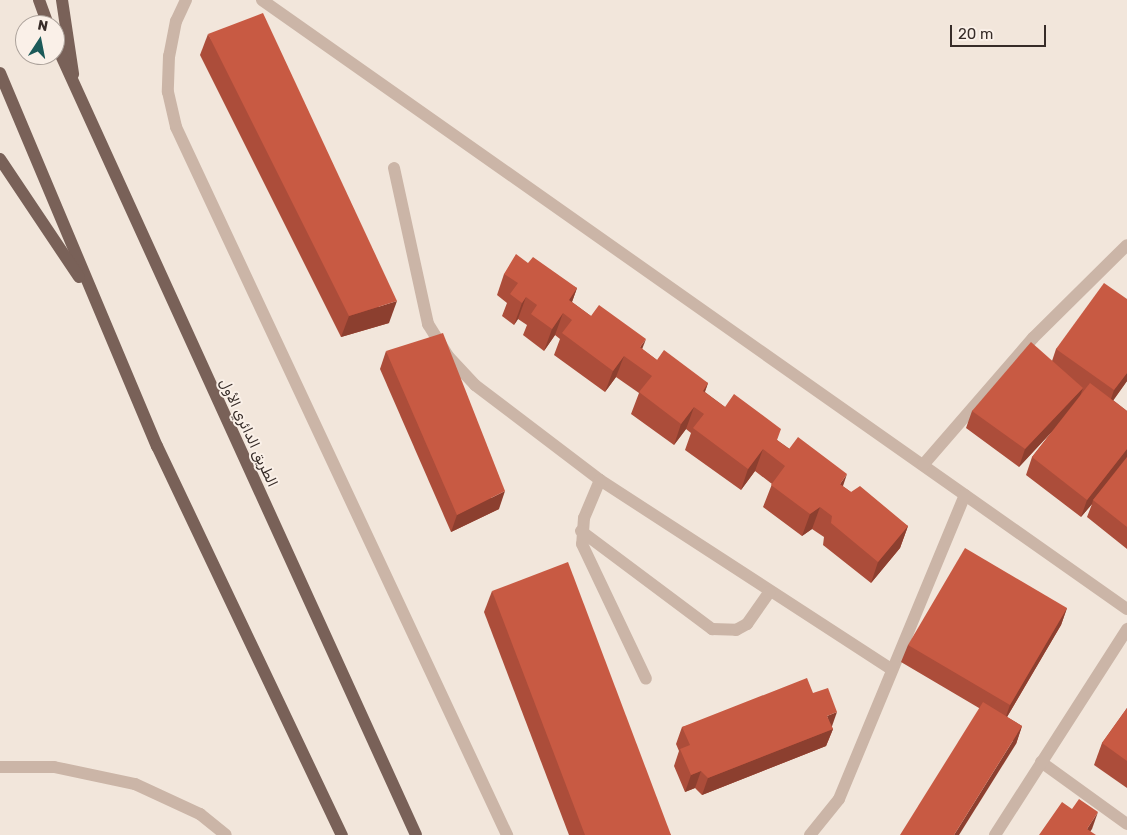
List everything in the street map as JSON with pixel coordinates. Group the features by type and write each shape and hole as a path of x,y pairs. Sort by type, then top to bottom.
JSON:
{"main road":[{"path":"39,0 44,15"},
{"path":"62,0 76,94"},
{"name":"الطريق الدائري الأول","path":"64,65 416,835"},
{"path":"0,74 92,295 204,548 342,835"},
{"path":"0,159 92,295"}],"street":[{"path":"186,0 176,21 169,56 168,92 176,127 507,835"},
{"path":"262,0 1127,609"},
{"path":"394,168 428,324 448,356 476,385 600,480 891,670"},
{"path":"923,465 1033,338 1127,245"},
{"path":"600,480 581,531 586,557 646,679"},
{"path":"810,835 839,799 965,495"},
{"path":"581,531 712,629 736,630 747,624 769,592"},
{"path":"995,835 1127,629"},
{"path":"1042,762 1127,824"},
{"path":"0,767 54,767 135,784 200,814 226,835"}],"building":[{"path":"263,13 397,301 349,316 208,34"},
{"path":"516,254 528,263 533,257 577,288 569,300 591,316 599,305 646,339 640,347 657,360 664,350 708,383 703,391 725,407 734,394 781,429 777,440 789,449 798,437 847,474 840,484 851,492 860,486 908,526 878,562 831,523 832,516 820,507 810,514 771,485 785,466 763,449 748,469 693,428 704,414 694,407 681,424 639,392 652,376 624,356 613,371 562,333 572,320 563,313 552,329 531,314 537,305 526,297 522,303 510,294 518,283 504,274"},
{"path":"1104,283 1127,299 1127,373 1114,390 1056,349"},
{"path":"443,333 505,491 457,515 386,351"},
{"path":"1031,342 1083,388 1025,449 972,411"},
{"path":"1090,383 1127,411 1127,449 1087,500 1032,457"},
{"path":"1127,457 1127,527 1093,500"},
{"path":"965,548 1067,608 1010,705 908,645"},
{"path":"568,562 671,835 585,835 492,591"},
{"path":"807,678 813,693 828,688 837,712 827,716 833,729 708,778 701,771 691,775 680,749 690,745 682,727"},
{"path":"983,702 1022,726 954,835 900,835"},
{"path":"1127,708 1127,761 1102,743"},
{"path":"1079,799 1098,812 1087,829 1096,835 1039,835 1062,802 1072,809"}]}
